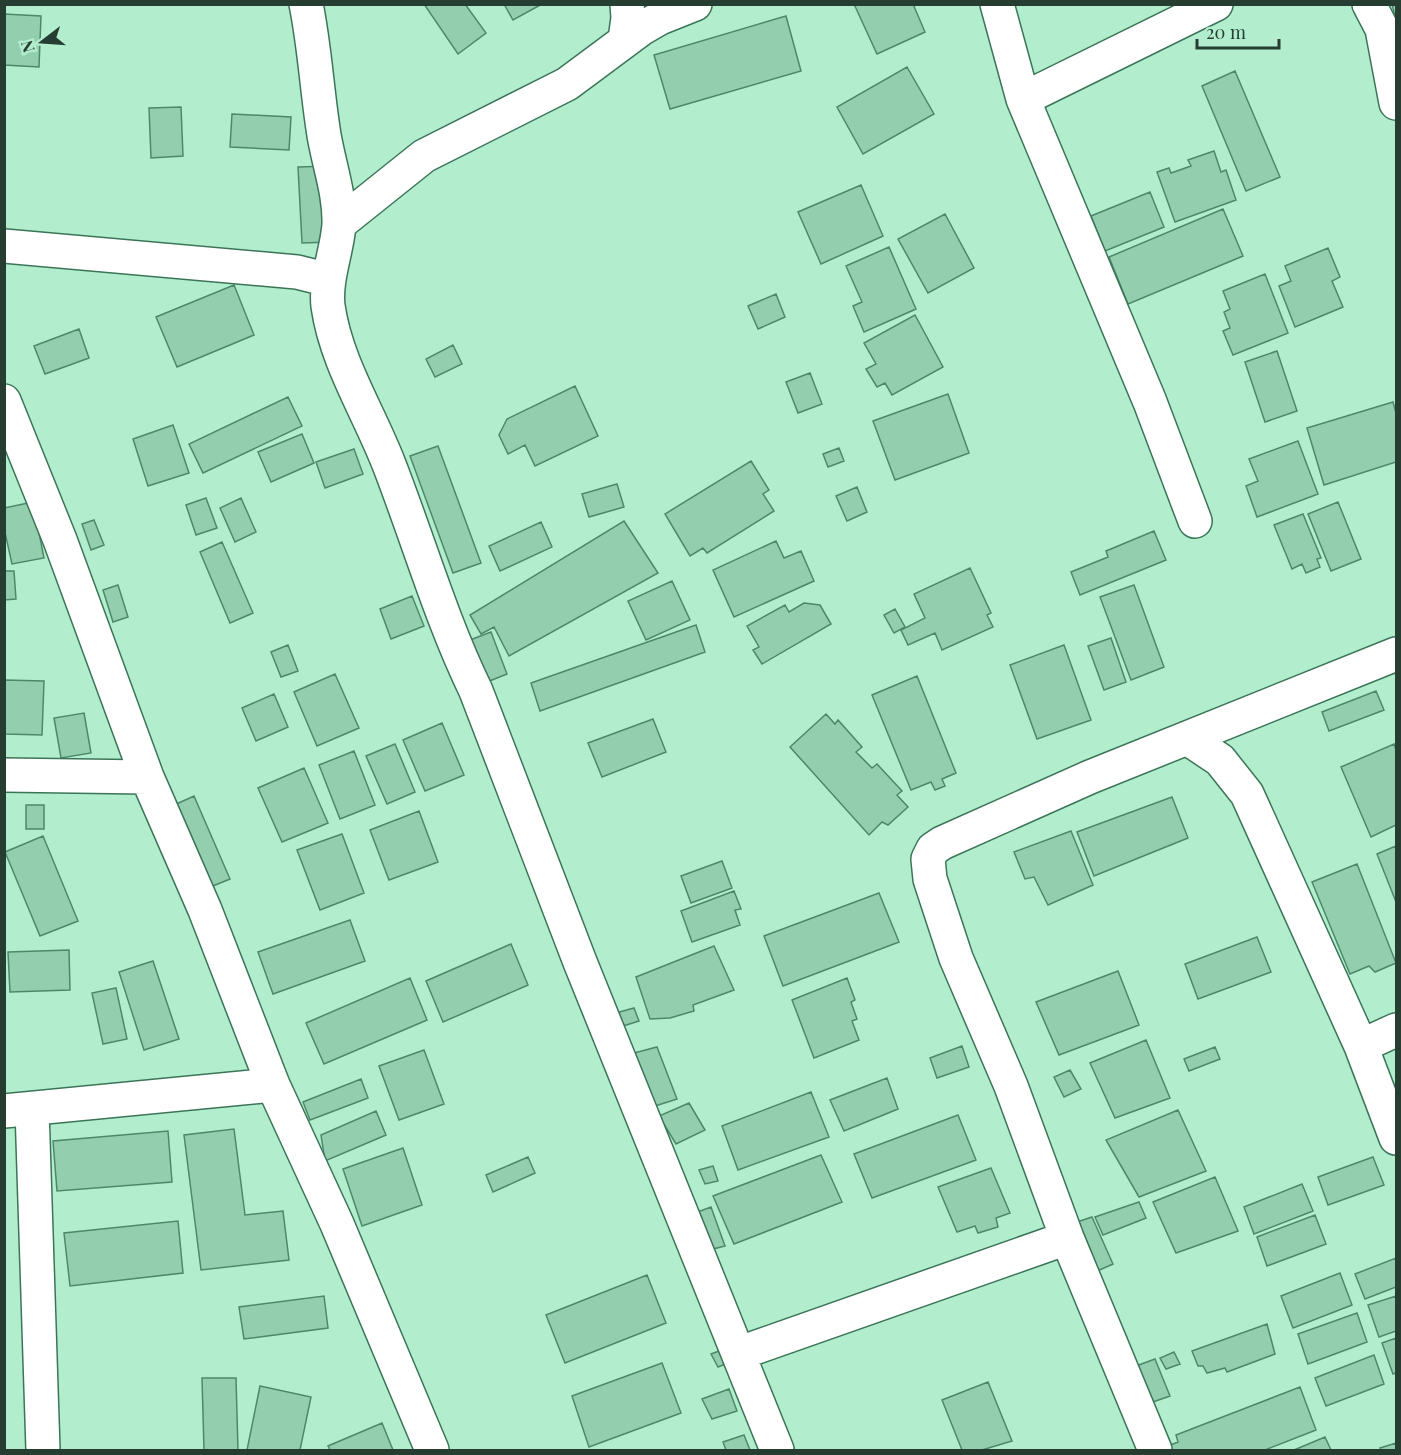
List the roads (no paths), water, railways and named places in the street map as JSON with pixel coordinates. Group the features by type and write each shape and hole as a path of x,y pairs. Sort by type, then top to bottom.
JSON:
{"street":[{"path":"306,4 316,57 324,135 335,187 339,224 329,280 328,304 336,337 358,397 390,467 458,653 476,692 580,962 740,1353 777,1450"},
{"path":"626,39 627,4"},
{"path":"339,224 424,156 567,84 626,39 660,18 695,4"},
{"path":"997,4 1023,99 1150,402 1195,521"},
{"path":"1023,99 1216,4"},
{"path":"1369,4 1382,29 1396,104"},
{"path":"335,187 389,186"},
{"path":"4,246 287,271 329,280"},
{"path":"4,401 60,540 147,777 205,910 273,1085 337,1224 432,1450"},
{"path":"1155,1450 1067,1238 1011,1086 956,958 930,879 928,859 933,849 942,843 1090,777 1396,654"},
{"path":"1187,738 1220,760 1247,794 1361,1046 1396,1138"},
{"path":"4,775 147,777"},
{"path":"1361,1046 1396,1030"},
{"path":"43,1450 18,1110 273,1085"},
{"path":"740,1353 1067,1238"}]}
